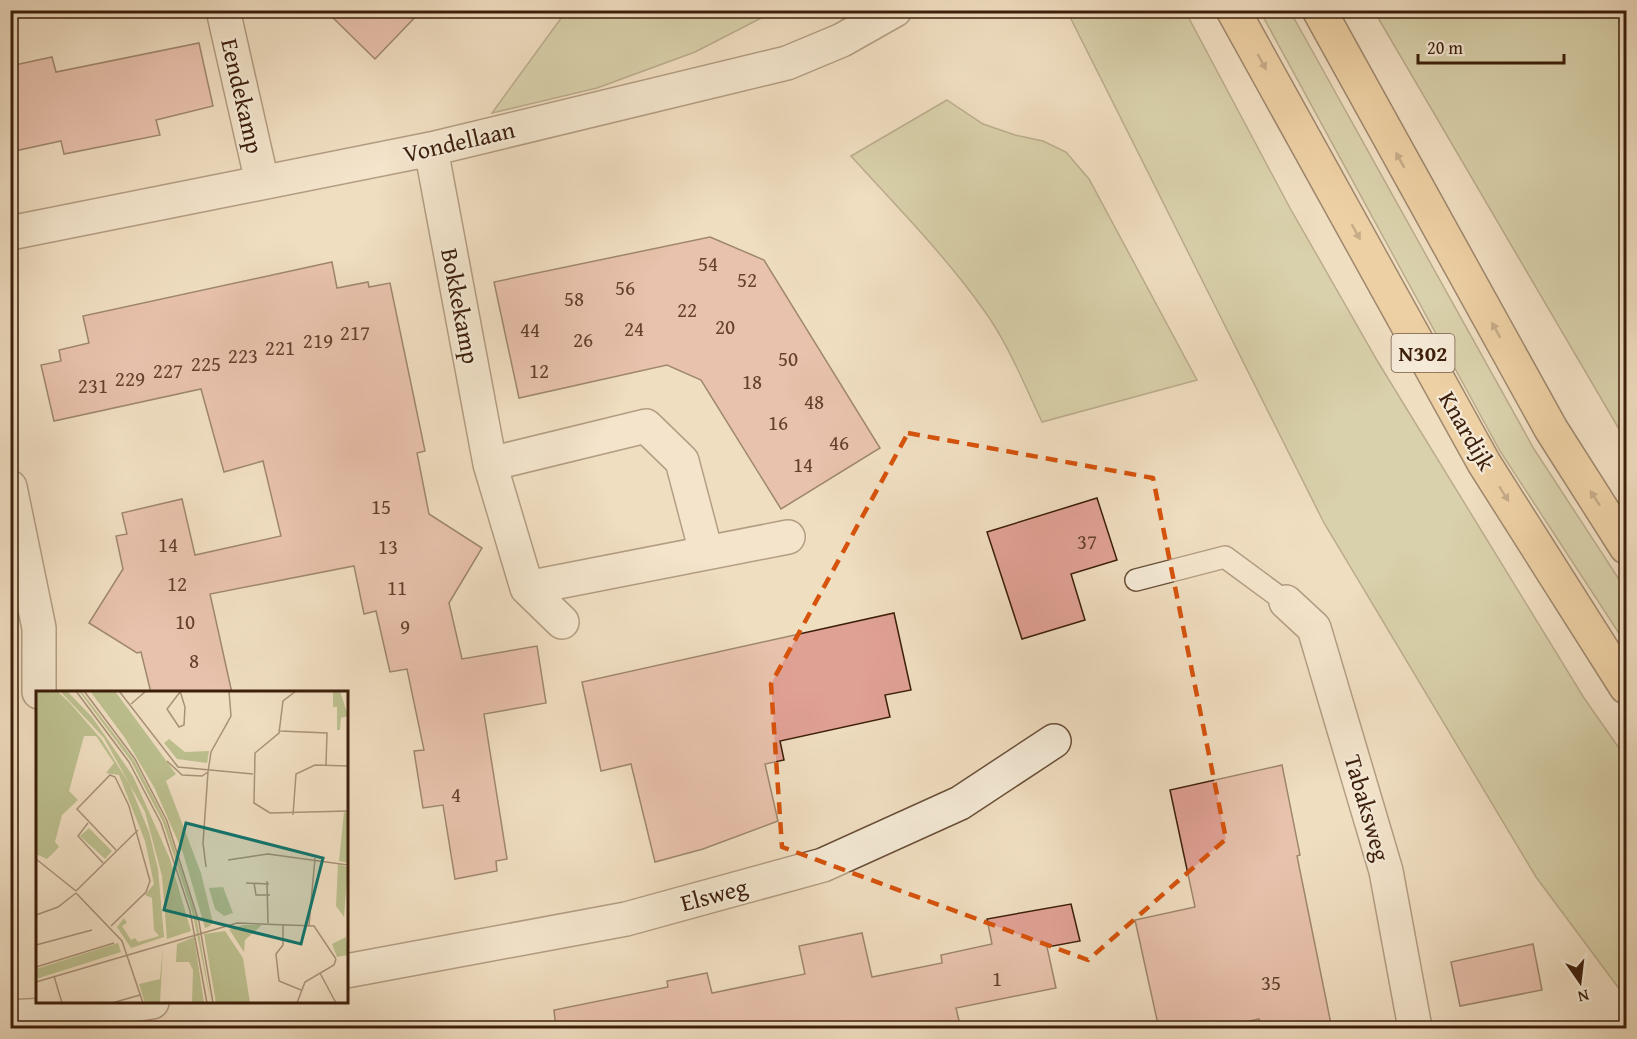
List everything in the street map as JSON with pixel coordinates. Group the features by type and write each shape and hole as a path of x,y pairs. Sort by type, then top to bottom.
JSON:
{"main road":[{"name":"Knardijk","path":"1233,10 1484,463 1626,687"},
{"path":"1319,10 1551,429 1626,547"}],"street":[{"name":"Eendekamp","path":"223,10 262,182"},
{"name":"Vondellaan","path":"10,233 431,149 787,63 842,40 895,10"},
{"name":"Bokkekamp","path":"431,149 490,464 527,588 562,622"},
{"path":"490,464 646,426 682,460 706,552"},
{"path":"10,487 39,628 39,691"},
{"path":"527,588 788,537"},
{"name":"Tabaksweg","path":"1286,602 1314,628 1386,871 1415,1029"},
{"name":"Elsweg","path":"348,972 626,919 823,865 960,802 1054,741"},
{"path":"10,1017 80,1007 138,1003"}],"lane":[{"path":"1136,580 1225,557 1286,602"}],"highlighted area":[{"path":"908,433 1153,478 1226,839 1088,960 782,847 771,684"}],"green space":[{"path":"567,10 775,11 695,52 597,88 492,113"},
{"path":"1067,11 1185,11 1290,208 1378,362 1584,698 1626,758 1626,998 1536,877 1324,523"},
{"path":"1260,11 1290,11 1534,449 1626,590 1626,644 1500,451"},
{"path":"1374,11 1626,11 1626,441"},
{"path":"947,100 983,124 1015,135 1043,141 1066,152 1089,179 1197,380 1042,422 1008,350 983,309 936,250 851,156"}],"building":[{"path":"325,10 422,10 375,59"},
{"path":"199,43 213,106 156,120 160,135 64,154 61,141 10,152 10,66 52,57 56,72"},
{"path":"710,237 764,260 880,448 781,509 701,380 667,365 519,398 494,282"},
{"path":"332,262 337,288 368,282 369,287 390,283 425,451 417,453 429,514 482,548 449,603 462,659 537,646 546,703 484,714 507,859 496,861 497,871 455,879 443,805 423,808 414,751 424,750 407,669 390,672 376,611 364,614 354,566 210,594 232,691 151,691 141,652 137,653 89,623 123,569 116,536 127,534 122,513 182,499 195,555 281,536 263,461 224,472 201,389 54,421 41,365 61,361 59,350 89,343 83,316"},
{"path":"1097,498 1117,560 1071,574 1085,620 1022,639 987,532"},
{"path":"894,613 911,690 885,695 890,717 780,741 784,760 765,764 778,821 703,849 655,862 631,764 601,771 582,682"},
{"path":"1282,765 1300,855 1297,856 1332,1029 1261,1029 1259,1019 1215,1029 1159,1029 1135,920 1195,907 1170,790"},
{"path":"1071,904 1080,941 1047,947 1056,988 956,1008 961,1029 556,1029 554,1010 668,987 667,981 707,973 712,993 805,974 799,946 862,933 872,977 942,963 941,955 992,944 987,919"},
{"path":"1533,944 1542,990 1460,1006 1451,962"}]}
